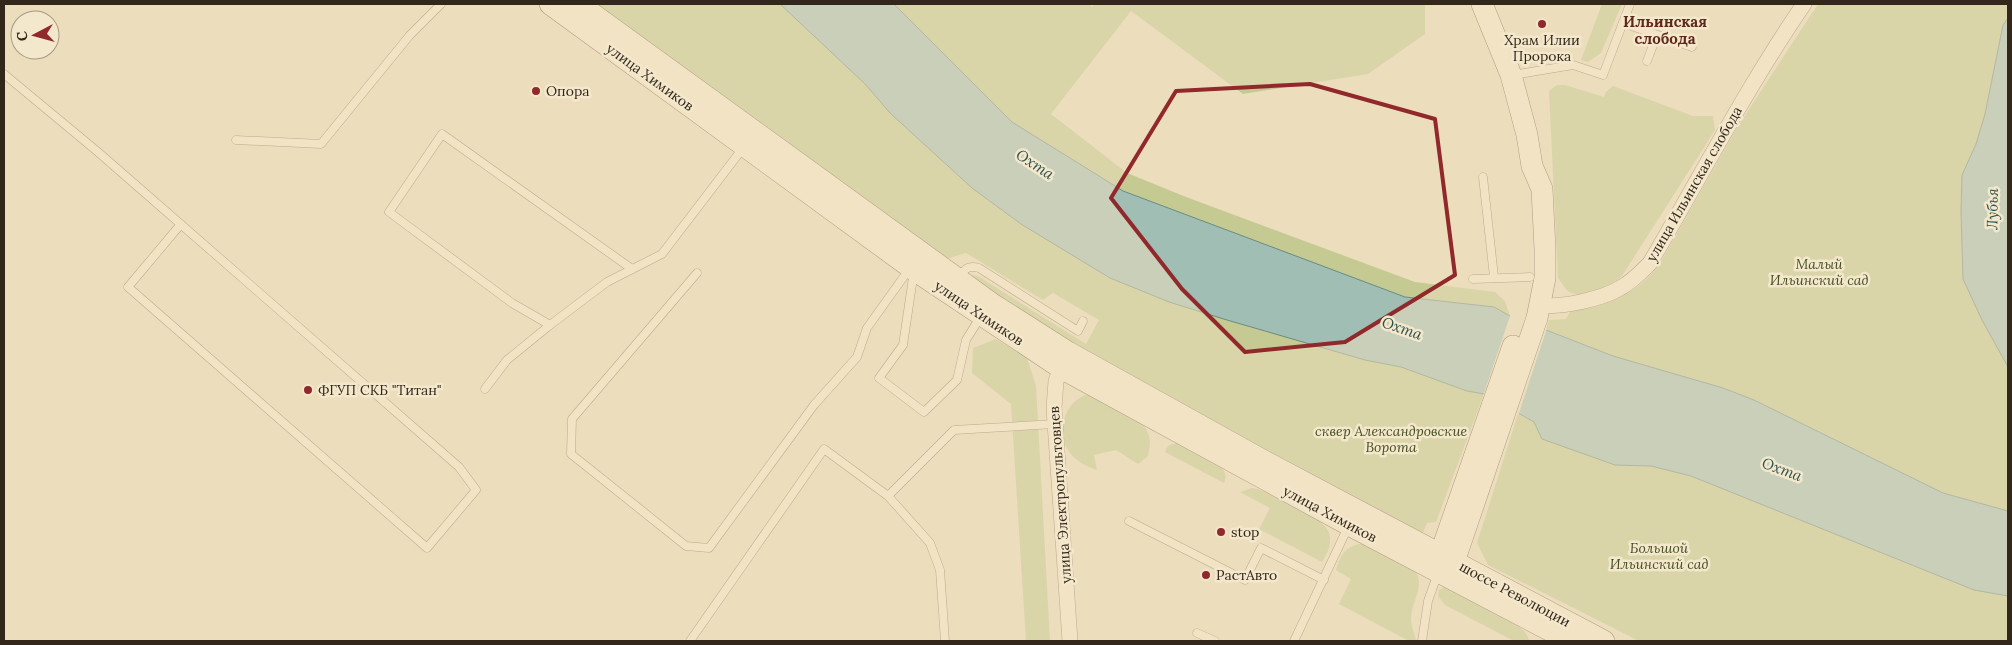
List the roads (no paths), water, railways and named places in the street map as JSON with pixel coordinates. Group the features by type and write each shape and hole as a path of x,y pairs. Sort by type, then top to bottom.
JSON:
{"street":[{"name":"улица Химиков","path":"550,4 750,140"},
{"name":"улица Химиков","path":"579,4 750,140 916,263 981,316 1353,518 1444,562"},
{"path":"1444,562 1545,278 1546,248 1542,189 1532,166 1527,135 1511,75 1482,4"},
{"name":"улица Ильинская слобода","path":"1534,312 1607,295 1633,279 1650,263 1731,118 1804,4"},
{"path":"1532,166 1529,190 1530,277 1534,312"},
{"name":"улица Химиков","path":"916,263 959,279 1064,360"},
{"name":"улица Электропультовцев","path":"1064,360 1056,381 1054,396 1070,641"},
{"name":"шоссе Революции","path":"1444,562 1570,641"},
{"name":"шоссе Революции","path":"1444,562 1604,641"}],"lane":[{"path":"236,140 322,144 410,36 441,4"},
{"path":"1511,75 1573,65 1603,75 1630,4"},
{"path":"1623,23 1692,47"},
{"path":"1648,61 1657,35"},
{"path":"4,74 182,224 459,467 476,490 427,548 128,286 182,224"},
{"path":"550,325 512,303 389,212 442,134 632,269"},
{"path":"485,388 507,360 550,325 607,282 662,254 750,140"},
{"path":"1483,177 1494,277"},
{"path":"697,273 572,419 571,454 686,546 709,548 814,405 857,357 867,328 916,263"},
{"path":"916,263 902,346 879,378 924,412 957,380 966,340 981,316"},
{"path":"959,279 965,268 971,266 978,268 1078,331 1083,321"},
{"path":"1473,279 1530,277"},
{"path":"888,496 954,430 1055,424"},
{"path":"690,641 824,449 888,496 930,543 937,556 940,570 945,641"},
{"path":"1294,641 1353,518"},
{"path":"1129,520 1245,580 1261,548 1324,580"},
{"path":"1422,641 1428,601 1444,562"},
{"path":"1197,633 1215,641"}],"water":[{"name":"Охта","path":"780,4 894,4 1012,122 1123,191 1405,297 1494,307 1510,316 1613,356 1723,388 1754,400 1943,493 2008,511 2008,596 1974,590 1691,476 1651,466 1615,465 1542,439 1534,422 1484,394 1467,391 1401,367 1365,360 1227,320 1169,302 1110,278 1021,224 972,188 890,113 865,84"},
{"name":"Лубья","path":"2008,18 2008,367 1982,320 1963,279 1961,212 1962,175 1976,144 1985,114 2003,25"}],"place":[{"name":"Храм Илии Пророка","path":"1542,24"},
{"name":"Опора","path":"536,91"},
{"name":"ФГУП СКБ \"Титан\"","path":"308,390"},
{"name":"stop","path":"1221,532"},
{"name":"РастАвто","path":"1206,575"}],"district":[{"name":"Ильинская слобода","path":"1665,30"}],"park label":[{"name":"Малый Ильинский сад","path":"1819,272"},
{"name":"сквер Александровские Ворота","path":"1391,440"},
{"name":"Большой Ильинский сад","path":"1659,556"}]}
